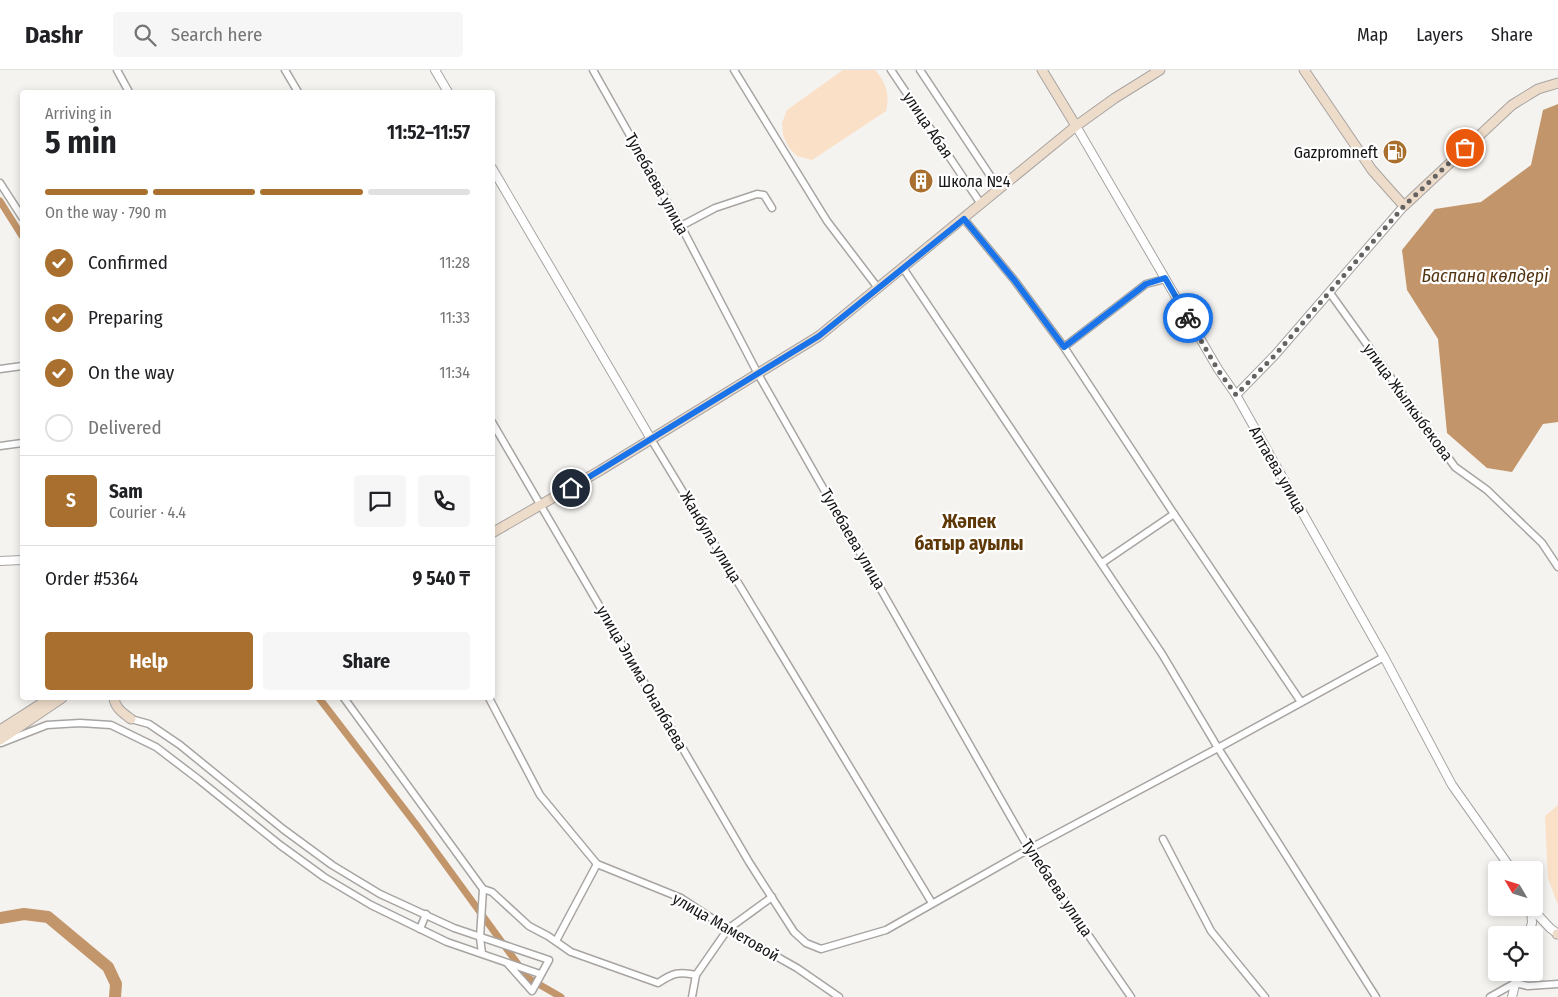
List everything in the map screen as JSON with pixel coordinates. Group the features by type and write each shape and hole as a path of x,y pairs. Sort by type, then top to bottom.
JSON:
{"main road":[{"name":"Алтаева улица","path":"1042,70 1076,126"},
{"path":"495,531 652,439 819,336 1076,126 1115,98 1160,70"},
{"path":"1304,70 1372,170 1404,206 1512,105 1538,89 1558,83"},
{"path":"0,730 47,700"},
{"path":"0,742 59,700"},
{"path":"114,700 120,711 131,719"}],"street":[{"path":"117,70 128,90"},
{"path":"285,70 297,90"},
{"path":"435,70 447,90"},
{"name":"Тулебаева улица","path":"593,70 681,226 758,374 1029,848 1131,997"},
{"path":"734,70 827,221 878,288"},
{"name":"улица Абая","path":"891,70 981,204"},
{"name":"улица Абая","path":"920,70 999,189"},
{"name":"Алтаева улица","path":"1076,126 1218,370 1236,395 1384,657 1452,784 1506,861"},
{"name":"Жанбула улица","path":"495,173 652,439 932,903"},
{"path":"0,183 20,214"},
{"path":"681,226 715,208 757,194 764,195 772,208"},
{"path":"1236,395 1275,355 1404,206"},
{"path":"964,219 1015,281 1064,347 1301,702"},
{"path":"903,268 1162,654 1218,748 1376,997"},
{"path":"1064,347 1146,284 1165,278"},
{"name":"улица Жылкыбекова","path":"1330,292 1454,467 1487,490 1542,543 1558,567"},
{"path":"0,369 20,366"},
{"name":"улица Элима Оналбаева","path":"495,427 749,862 794,932 806,943 821,949 886,930 932,903"},
{"path":"0,446 20,443"},
{"path":"1102,563 1174,514"},
{"path":"0,561 20,560"},
{"path":"932,903 1029,848 1384,657"},
{"path":"345,700 483,889 492,892 528,926 578,955 658,982 672,974 685,973 696,975"},
{"name":"улица Маметовой","path":"489,700 540,795 597,864 682,898 728,929 797,968 839,997"},
{"path":"131,719 148,724 180,745 283,829 332,865 380,894 454,928 548,960 532,991 508,963"},
{"path":"0,742 47,725 80,723 111,725 156,747 280,845 324,877 371,905 447,942 540,974"},
{"path":"1163,839 1211,932 1265,997"},
{"path":"556,941 597,864"},
{"path":"482,953 480,938 483,889"},
{"path":"692,997 696,975 728,929 772,898"},
{"path":"420,929 426,914"},
{"path":"1539,916 1558,934"},
{"path":"1490,997 1515,983 1528,986 1558,984"},
{"path":"1512,997 1515,983"}],"shaded area":[{"path":"843,70 875,70 882,79 886,89 888,100 886,111 812,160 797,156 789,148 783,135 782,123 787,110"},
{"path":"1558,805 1557,903 1548,878 1545,816"}],"water":[{"name":"Баспана көлдері","path":"1558,104 1558,422 1543,424 1512,472 1487,468 1447,433 1438,339 1407,290 1402,250 1435,209 1481,202 1531,165 1543,110"}],"waterway":[{"path":"0,201 20,233"},
{"path":"321,700 418,827 528,978 561,997"},
{"path":"0,918 24,914 48,917 108,967 116,984 115,997"}],"way so far":[{"path":"1188,318 1218,370 1236,395 1275,355 1404,206 1465,148"}],"place":[{"name":"Gazpromneft","path":"1395,152"},
{"name":"Школа №4","path":"921,181"}],"district":[{"name":"Жәпек батыр ауылы","path":"969,532"}],"route":[{"path":"571,488 819,336 964,219 1015,281 1064,347 1146,284 1165,278 1188,318"}]}
